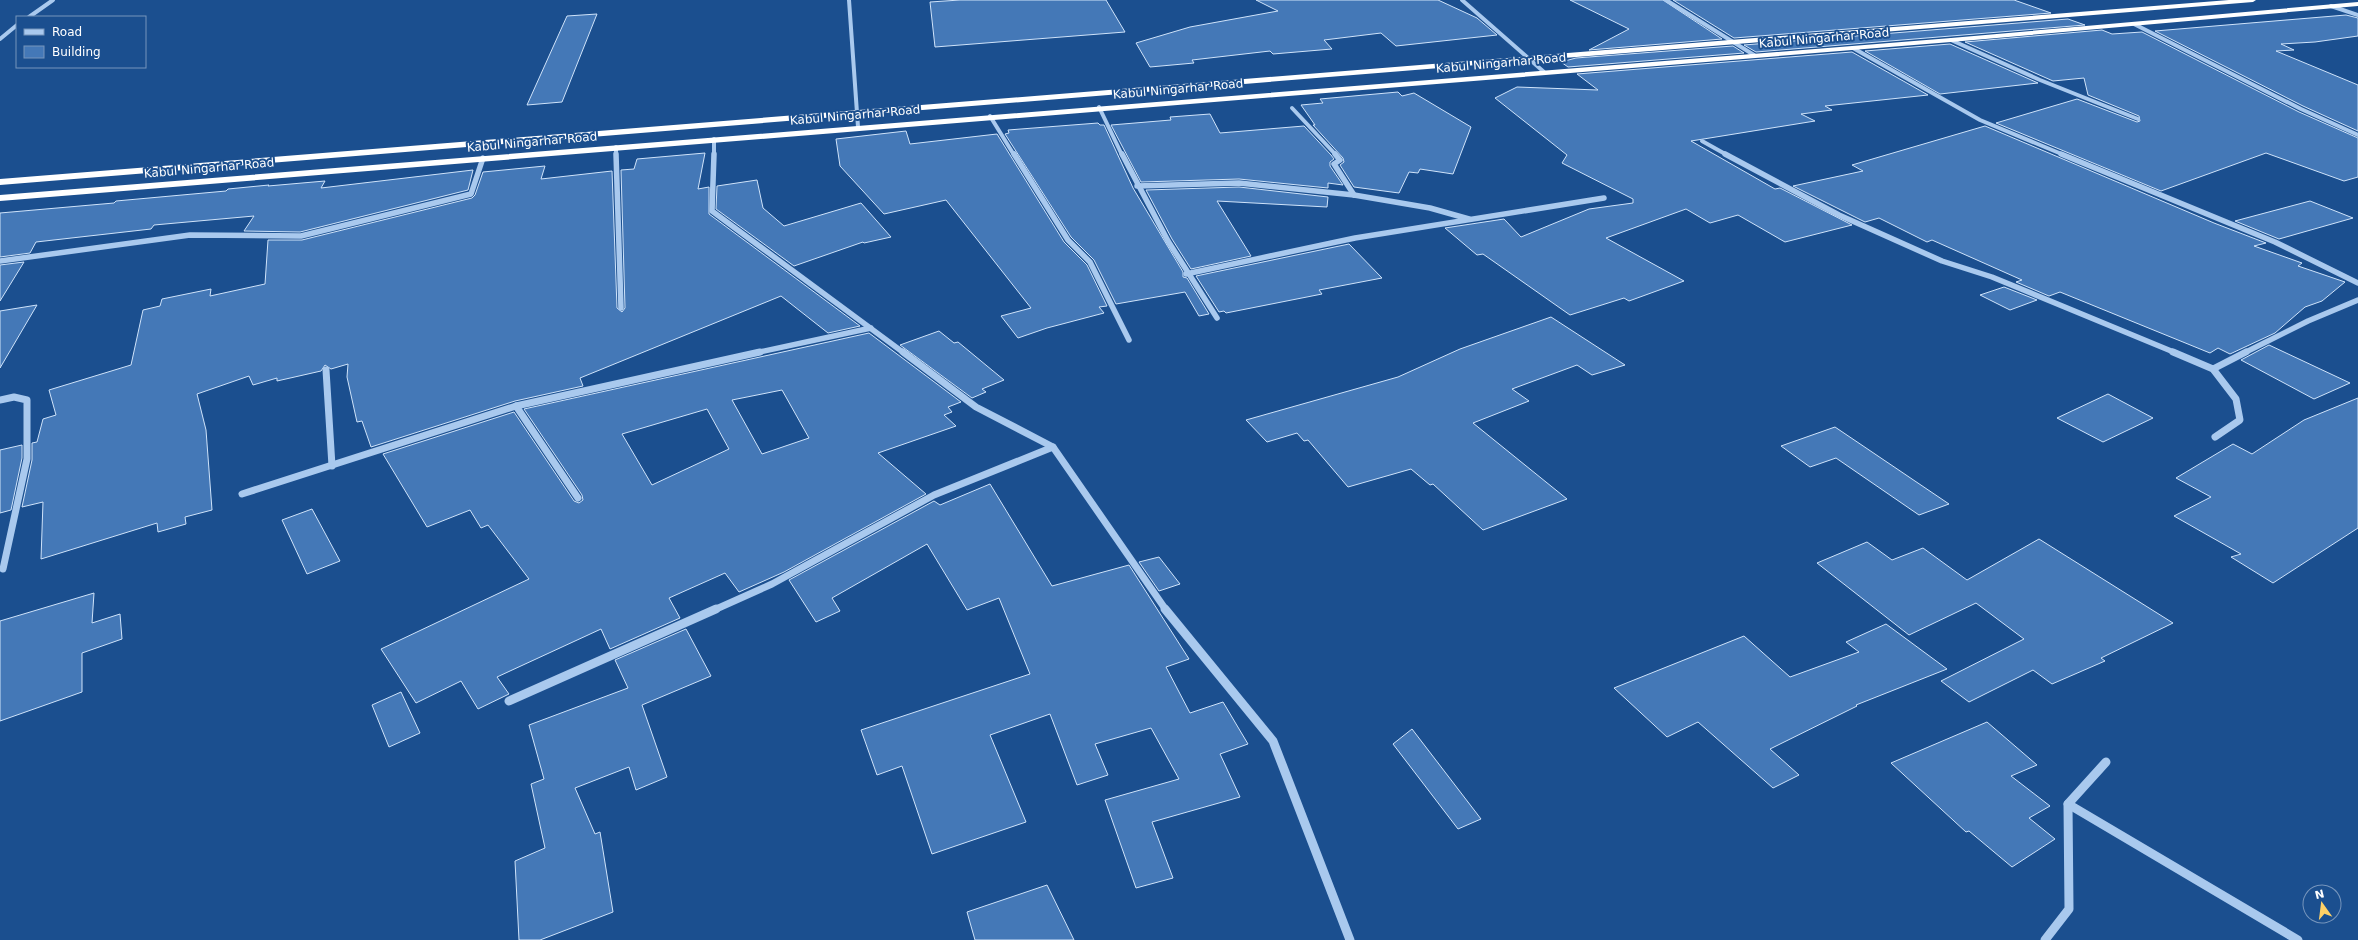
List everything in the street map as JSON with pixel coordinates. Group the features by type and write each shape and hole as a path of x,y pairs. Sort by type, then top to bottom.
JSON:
{"highway":[{"name":"Kabul Ningarhar Road","path":"0,182 2253,0"},
{"name":"Kabul Ningarhar Road","path":"0,198 1099,107 1951,40 2358,4"}],"street":[{"path":"30,16 53,0"},
{"path":"849,0 858,127"},
{"path":"1462,0 1544,72"},
{"path":"1666,0 1754,55"},
{"path":"2331,6 2358,16"},
{"path":"2134,24 2207,59 2314,116 2358,135"},
{"path":"0,39 16,26"},
{"path":"1951,40 2040,80 2138,119"},
{"path":"1853,48 1980,120 2268,239 2358,283"},
{"path":"1099,107 1137,186 1186,274 1217,318"},
{"path":"1292,108 1339,158 1340,160 1334,164 1354,195"},
{"path":"990,116 1068,240 1090,262 1129,340"},
{"path":"714,139 712,211 976,407 1053,447 1154,595 1273,741 1350,940"},
{"path":"1702,141 1846,218 1942,261 1992,277 2213,369 2230,391 2241,410 2240,420 2215,437"},
{"path":"616,147 621,308"},
{"path":"0,261 190,235 246,237 301,236 471,194 483,158"},
{"path":"1137,186 1239,183 1354,195 1430,208 1471,220"},
{"path":"1186,274 1310,245 1546,210 1604,198"},
{"path":"2213,369 2308,321 2358,300"},
{"path":"242,494 516,406 871,328"},
{"path":"326,370 332,466"},
{"path":"0,400 14,397 27,400 27,459 3,569"},
{"path":"516,406 578,498"},
{"path":"509,701 772,584 934,495 1053,447"},
{"path":"2045,940 2069,909 2068,804 2106,762"},
{"path":"2068,804 2298,940"}],"building":[{"path":"960,0 1106,0 1125,32 935,47 930,2"},
{"path":"1256,0 1438,0 1477,18 1497,35 1396,46 1381,33 1324,40 1332,49 1273,54 1270,51 1192,60 1194,63 1150,67 1136,43 1190,27 1278,11"},
{"path":"1570,0 1663,0 1722,39 1589,50 1629,29"},
{"path":"1673,0 2014,0 2051,13 1734,38"},
{"path":"597,14 562,102 527,105 567,16"},
{"path":"2346,15 2358,18 2358,36 2315,42 2281,44 2294,50 2276,51 2358,85 2358,131 2303,106 2155,31"},
{"path":"2068,19 2085,25 1756,52 1744,45"},
{"path":"2102,30 2112,34 2142,32 2299,112 2358,138 2358,177 2344,181 2266,153 2161,191 1996,123 2077,99 2137,122 2140,121 2139,116 2088,95 2084,78 2053,81 1965,42"},
{"path":"1950,44 2038,83 1940,94 1865,51"},
{"path":"1733,46 1744,53 1568,67 1561,62 1576,58"},
{"path":"1852,52 1928,95 1825,106 1832,110 1801,114 1815,121 1691,141 1775,189 1780,188 1852,225 1785,242 1738,215 1710,223 1686,209 1606,238 1684,281 1629,301 1624,298 1570,315 1483,254 1477,255 1445,228 1504,219 1521,237 1589,209 1633,203 1633,199 1562,163 1567,155 1495,98 1517,87 1598,90 1577,74"},
{"path":"1398,92 1402,96 1414,93 1471,127 1453,174 1420,169 1418,173 1409,172 1399,193 1354,187 1340,165 1344,162 1343,158 1313,125 1315,125 1301,105 1323,103 1320,99"},
{"path":"1210,114 1220,133 1304,126 1334,159 1330,162 1330,166 1343,185 1328,183 1328,188 1239,179 1141,182 1111,125 1171,120 1170,117"},
{"path":"1098,123 1100,125 1104,125 1133,188 1183,272 1183,277 1187,278 1209,314 1199,316 1185,292 1116,304 1094,260 1071,237 1005,134 1009,133 1008,130"},
{"path":"1985,126 2214,223 2266,243 2254,246 2302,263 2298,266 2345,282 2322,301 2305,307 2275,333 2230,354 2218,348 2210,353 2060,292 2049,296 2016,282 2022,280 1932,240 1927,242 1879,218 1865,222 1793,186 1863,171 1852,165"},
{"path":"906,131 910,144 997,134 1064,242 1087,265 1107,306 1099,307 1104,313 1047,328 1018,338 1001,316 1031,308 946,200 884,214 840,166 836,139"},
{"path":"705,153 698,189 709,187 709,214 860,326 828,333 781,296 580,378 583,386 515,401 371,447 362,421 357,422 347,377 348,364 331,369 325,365 321,371 277,381 277,378 253,385 249,376 197,394 206,430 212,510 185,517 186,524 158,532 157,523 41,559 43,502 22,507 32,460 32,443 37,442 43,419 56,415 49,390 131,365 143,310 160,306 162,299 211,289 210,296 265,284 268,240 302,240 472,198 475,195 483,172 545,166 541,179 612,171 617,308 622,312 625,308 621,170 634,169 637,159"},
{"path":"473,170 468,190 300,232 244,231 254,216 154,225 151,229 36,242 30,253 0,257 0,213 114,203 116,201 226,191 228,189 325,181 321,188"},
{"path":"757,180 763,208 784,226 861,203 891,237 863,242 794,266 716,209 717,186"},
{"path":"1239,187 1328,197 1327,207 1217,201 1251,256 1191,269 1172,239 1146,190"},
{"path":"2310,201 2353,218 2279,239 2235,221"},
{"path":"1349,244 1382,278 1319,290 1322,294 1226,313 1224,311 1219,312 1196,276"},
{"path":"24,262 0,301 0,265"},
{"path":"2004,287 2037,300 2010,310 1980,295"},
{"path":"37,305 0,368 0,311"},
{"path":"1551,317 1625,365 1592,375 1577,365 1512,389 1529,401 1473,423 1567,499 1483,530 1433,484 1430,485 1411,469 1348,487 1308,440 1304,441 1297,433 1267,442 1246,420 1398,377 1460,349"},
{"path":"939,331 954,343 958,342 1004,380 982,389 986,392 972,398 900,345"},
{"path":"869,333 961,402 948,407 952,412 944,415 956,426 878,453 926,494 784,572 739,592 725,573 669,598 680,618 610,649 601,629 497,677 509,694 478,709 461,681 416,703 381,649 529,579 488,525 481,528 470,510 427,527 383,454 514,412 574,501 579,503 583,500 582,495 524,409","holes":["782,390 809,438 762,454 732,400","707,409 729,449 652,485 622,434"]},
{"path":"2269,345 2350,383 2314,399 2241,360"},
{"path":"2108,394 2153,418 2103,442 2057,418"},
{"path":"2358,398 2358,528 2273,583 2231,557 2241,554 2174,516 2211,497 2176,478 2233,444 2252,454 2304,420"},
{"path":"1835,427 1949,504 1919,515 1836,458 1810,467 1781,446"},
{"path":"22,445 22,458 11,510 0,513 0,450"},
{"path":"990,484 1052,586 1129,565 1189,659 1166,667 1190,713 1223,702 1248,744 1220,754 1240,797 1152,822 1173,878 1136,888 1105,800 1179,779 1151,728 1095,744 1108,775 1077,785 1050,714 990,735 1026,822 932,854 902,766 877,775 861,730 1030,674 999,598 967,610 927,544 832,598 840,611 816,622 789,580 934,501 940,505"},
{"path":"312,509 340,561 307,574 282,520"},
{"path":"2039,539 2173,623 2101,658 2105,661 2052,684 2033,670 1969,702 1941,681 2024,639 1976,603 1909,635 1817,563 1867,542 1892,560 1923,548 1967,580"},
{"path":"1159,557 1180,584 1159,591 1139,562"},
{"path":"94,593 92,623 120,614 122,639 82,653 82,692 0,721 0,621"},
{"path":"1886,624 1947,669 1856,705 1857,706 1770,749 1799,775 1773,788 1698,722 1667,737 1614,688 1744,636 1790,677 1859,652 1846,642"},
{"path":"686,629 711,676 642,705 667,777 636,790 629,767 575,788 595,834 600,832 613,912 540,940 519,940 515,861 545,848 531,784 544,779 529,725 628,688 615,660"},
{"path":"401,692 420,733 389,747 372,705"},
{"path":"1987,722 2037,765 2011,776 2050,806 2029,818 2055,839 2012,867 1969,831 1966,832 1891,763"},
{"path":"1412,729 1481,819 1458,829 1393,744"},
{"path":"1047,885 1074,940 975,940 967,912"}]}
